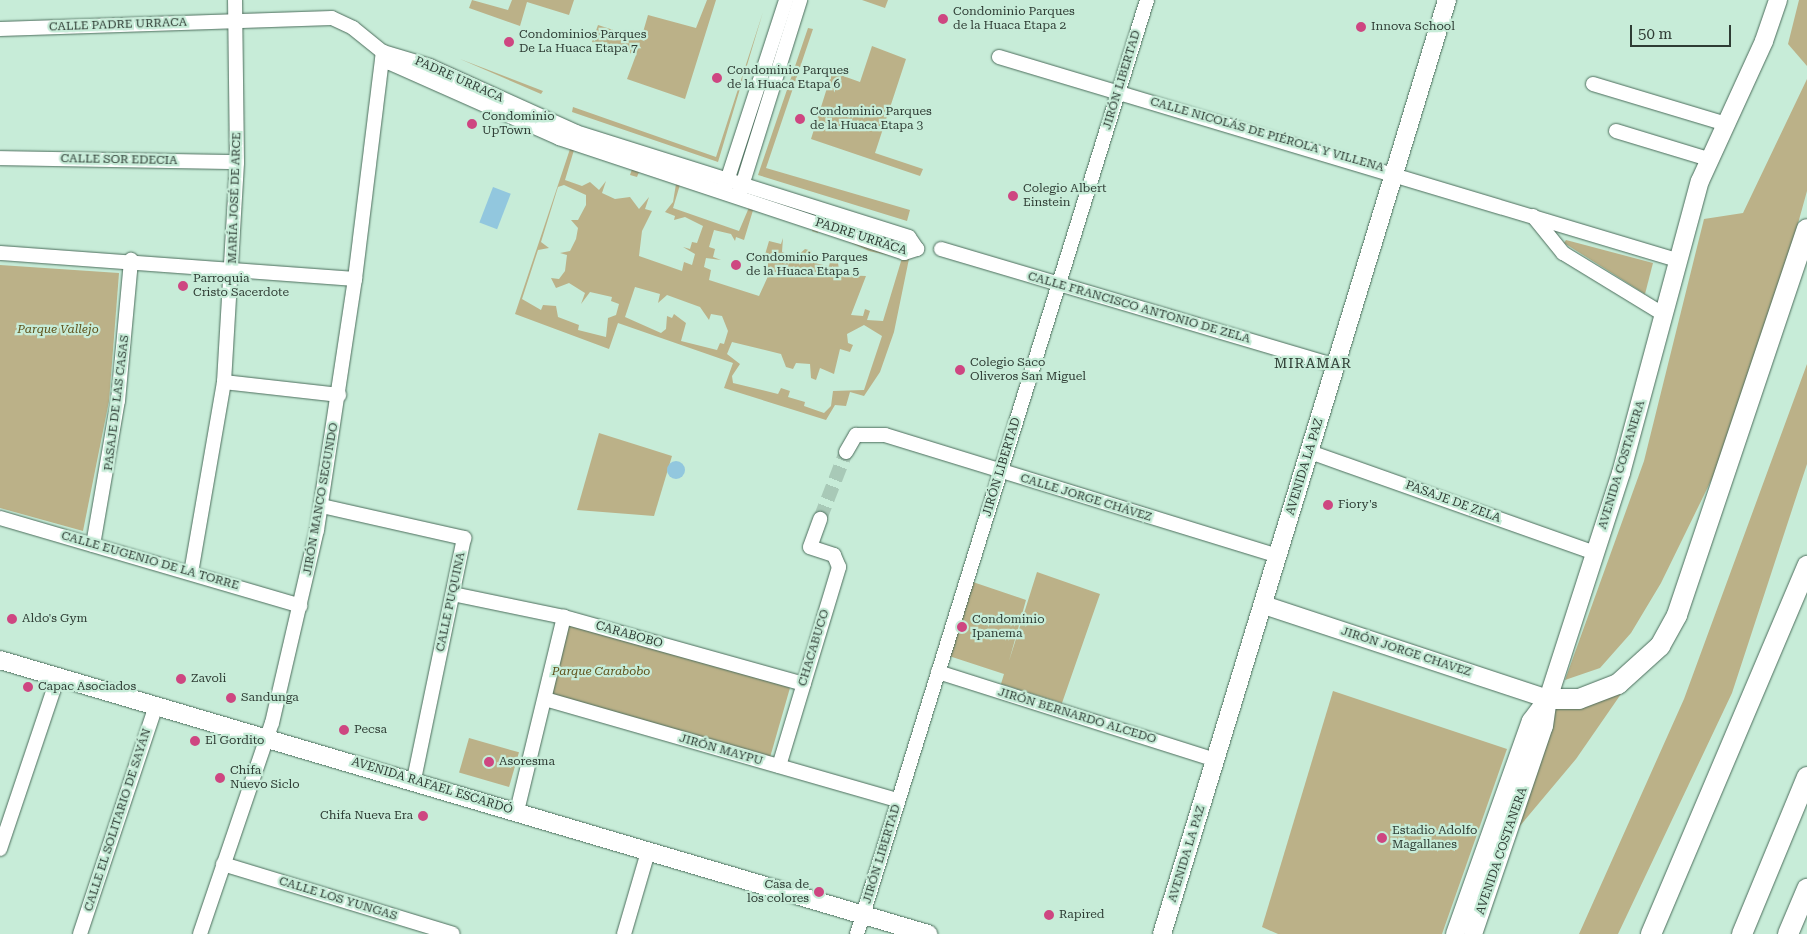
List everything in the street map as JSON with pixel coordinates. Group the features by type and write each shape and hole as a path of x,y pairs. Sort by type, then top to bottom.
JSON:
{"highway":[{"path":"1548,699 1578,699 1618,684 1660,646 1677,615 1807,229"},
{"path":"1651,934 1807,566"},
{"path":"1742,934 1807,778"},
{"path":"1788,934 1807,889"}],"main road":[{"name":"AVENIDA LA PAZ","path":"1162,934 1396,173 1447,0"},
{"name":"AVENIDA COSTANERA","path":"1474,934 1544,726 1548,699 1640,408 1677,260 1708,159 1764,41 1778,0"},
{"name":"JIRÓN JORGE CHAVEZ","path":"1264,605 1548,699"},
{"name":"AVENIDA RAFAEL ESCARDÓ","path":"0,660 414,779 648,852 928,934"},
{"path":"1456,934 1531,721 1548,699"}],"street":[{"name":"MARÍA JOSÉ DE ARCE","path":"191,573 224,382 237,162 235,0"},
{"path":"725,186 786,0"},
{"path":"740,190 800,0"},
{"name":"JIRÓN LIBERTAD","path":"857,934 1147,0"},
{"name":"PADRE URRACA","path":"236,21 332,18 383,52 440,70 576,132 725,186 740,190 909,237 917,249 904,252 740,190"},
{"name":"CALLE PADRE URRACA","path":"0,28 236,21"},
{"name":"JIRÓN MANCO SEGUNDO","path":"200,934 267,738 300,606 322,506 355,279 383,52"},
{"name":"CALLE NICOLÁS DE PIÉROLA Y VILLENA","path":"999,57 1396,173 1677,260"},
{"path":"1593,84 1726,124"},
{"path":"1616,131 1708,159"},
{"name":"CALLE SOR EDECIA","path":"0,158 237,162"},
{"path":"1533,216 1563,253 1663,314"},
{"name":"CALLE FRANCISCO ANTONIO DE ZELA","path":"941,249 1336,366"},
{"path":"0,253 131,260 355,279"},
{"name":"PASAJE DE LAS CASAS","path":"93,544 118,401 131,260"},
{"path":"224,382 339,395"},
{"name":"CALLE JORGE CHÁVEZ","path":"846,452 856,435 875,433 1278,556"},
{"name":"PASAJE DE ZELA","path":"1310,452 1595,553"},
{"name":"CALLE PUQUINA","path":"322,506 464,538 414,779"},
{"name":"CALLE EUGENIO DE LA TORRE","path":"0,518 300,606"},
{"name":"CHACABUCO","path":"779,766 839,567 834,555 810,547 820,518"},
{"name":"CARABOBO","path":"453,594 564,617 804,684"},
{"path":"517,811 564,617"},
{"name":"JIRÓN BERNARDO ALCEDO","path":"938,672 1216,760"},
{"path":"0,848 58,677"},
{"name":"JIRÓN MAYPU","path":"544,699 898,800"},
{"name":"CALLE EL SOLITARIO DE SAYÁN","path":"80,934 156,705"},
{"path":"624,934 648,852"},
{"name":"CALLE LOS YUNGAS","path":"224,864 453,934"}],"green space":[{"path":"472,0 508,10 512,0 574,0 569,15 527,2 520,26 469,8"},
{"path":"707,0 716,0 685,99 627,79 636,55 592,42 598,25 641,39 648,15 696,28"},
{"path":"862,0 888,0 885,8"},
{"path":"1799,0 1807,0 1807,66 1788,44"},
{"path":"763,12 718,162 572,112 573,107 716,157"},
{"path":"808,28 813,29 766,168 910,210 907,221 758,175"},
{"path":"872,46 906,59 875,153 923,169 920,176 811,139 832,72 860,82"},
{"path":"460,59 543,91 541,94"},
{"path":"1807,79 1807,191 1771,321 1727,448 1661,583 1631,633 1600,668 1565,680 1644,461 1704,219 1743,213"},
{"path":"572,143 682,178 673,208 739,231 753,198 911,249 894,332 880,372 864,396 850,392 846,406 835,405 826,420 724,388 733,363 618,323 609,349 515,314","holes":["574,150 632,169 630,175 637,177 639,172 676,184 673,202 665,212 675,216 674,220 685,217 703,226 697,243 692,242 690,249 683,247 695,254 692,265 684,262 682,271 639,256 642,231 652,211 645,209 649,197 639,209 630,197 615,199 602,193 606,181 599,190 590,182 582,186 565,180","564,185 586,195 586,205 578,220 571,220 578,228 576,239 570,251 560,253 567,255 565,271 559,279 551,278 556,288 569,283 585,293 581,304 590,292 612,297 611,301 619,304 616,315 608,318 606,337 578,330 579,325 558,317 556,306 543,305 541,310 522,299 538,250 549,248 541,242 558,187","754,207 813,226 812,231 818,233 819,228 869,251 902,258 883,321 867,320 870,311 865,309 863,316 851,315 866,276 840,275 838,263 831,259 829,266 809,262 812,251 805,249 796,257 782,252 783,238 781,244 769,241 764,258 769,260 765,273 769,274 759,296 709,280 711,270 704,267 706,258 721,260 713,257 715,249 709,247 714,230 731,234 735,241 736,237 744,240","635,287 660,294 658,303 667,295 700,307 709,320 711,314 722,316 728,331 724,344 720,343 717,350 681,341 686,323 674,314 672,318 667,316 666,329 661,333 625,317","864,325 882,336 864,390 833,391 831,406 824,413 804,406 805,402 788,397 790,391 781,388 778,394 733,383 732,376 740,364 727,354 732,342 781,354 786,367 793,369 796,363 810,364 811,378 816,380 820,368 834,374 840,349 850,352 853,345 848,343 847,334"]},
{"path":"1566,240 1653,263 1645,294 1564,243"},
{"name":"Parque Vallejo","path":"0,265 119,273 109,401 83,531 0,508"},
{"path":"1807,364 1807,464 1732,693 1618,934 1579,934 1684,699"},
{"path":"599,433 672,456 654,516 577,510"},
{"path":"1037,572 1100,594 1062,703 1001,684 1004,674 943,654 967,580 1026,600 1009,661"},
{"name":"Parque Carabobo","path":"569,624 790,687 769,759 548,696"},
{"name":"Estadio Adolfo Magallanes","path":"1333,691 1507,749 1442,934 1278,934 1262,927"},
{"path":"1621,694 1576,759 1509,839 1552,708 1574,708"},
{"name":"Asoresma","path":"469,738 519,752 509,787 459,773"}],"water":[{"path":"493,187 511,194 497,229 479,222"},
{"path":"672,461 680,461 685,466 683,477 672,479 667,474 667,466"}],"tunnel":[{"path":"820,519 846,452"}],"place":[{"name":"Condominio Parques de la Huaca Etapa 2","path":"943,19"},
{"name":"Innova School","path":"1361,27"},
{"name":"Condominios Parques De La Huaca Etapa 7","path":"509,42"},
{"name":"Condominio Parques de la Huaca Etapa 6","path":"717,78"},
{"name":"Condominio Parques de la Huaca Etapa 3","path":"800,119"},
{"name":"Condominio UpTown","path":"472,124"},
{"name":"Colegio Albert Einstein","path":"1013,196"},
{"name":"Condominio Parques de la Huaca Etapa 5","path":"736,265"},
{"name":"Parroquia Cristo Sacerdote","path":"183,286"},
{"name":"Colegio Saco Oliveros San Miguel","path":"960,370"},
{"name":"Fiory's","path":"1328,505"},
{"name":"Aldo's Gym","path":"12,619"},
{"name":"Condominio Ipanema","path":"962,627"},
{"name":"Zavoli","path":"181,679"},
{"name":"Capac Asociados","path":"28,687"},
{"name":"Sandunga","path":"231,698"},
{"name":"Pecsa","path":"344,730"},
{"name":"El Gordito","path":"195,741"},
{"name":"Asoresma","path":"489,762"},
{"name":"Chifa Nuevo Siclo","path":"220,778"},
{"name":"Chifa Nueva Era","path":"423,816"},
{"name":"Estadio Adolfo Magallanes","path":"1382,838"},
{"name":"Casa de los colores","path":"819,892"},
{"name":"Rapired","path":"1049,915"}],"district":[{"name":"MIRAMAR","path":"1313,363"}]}
